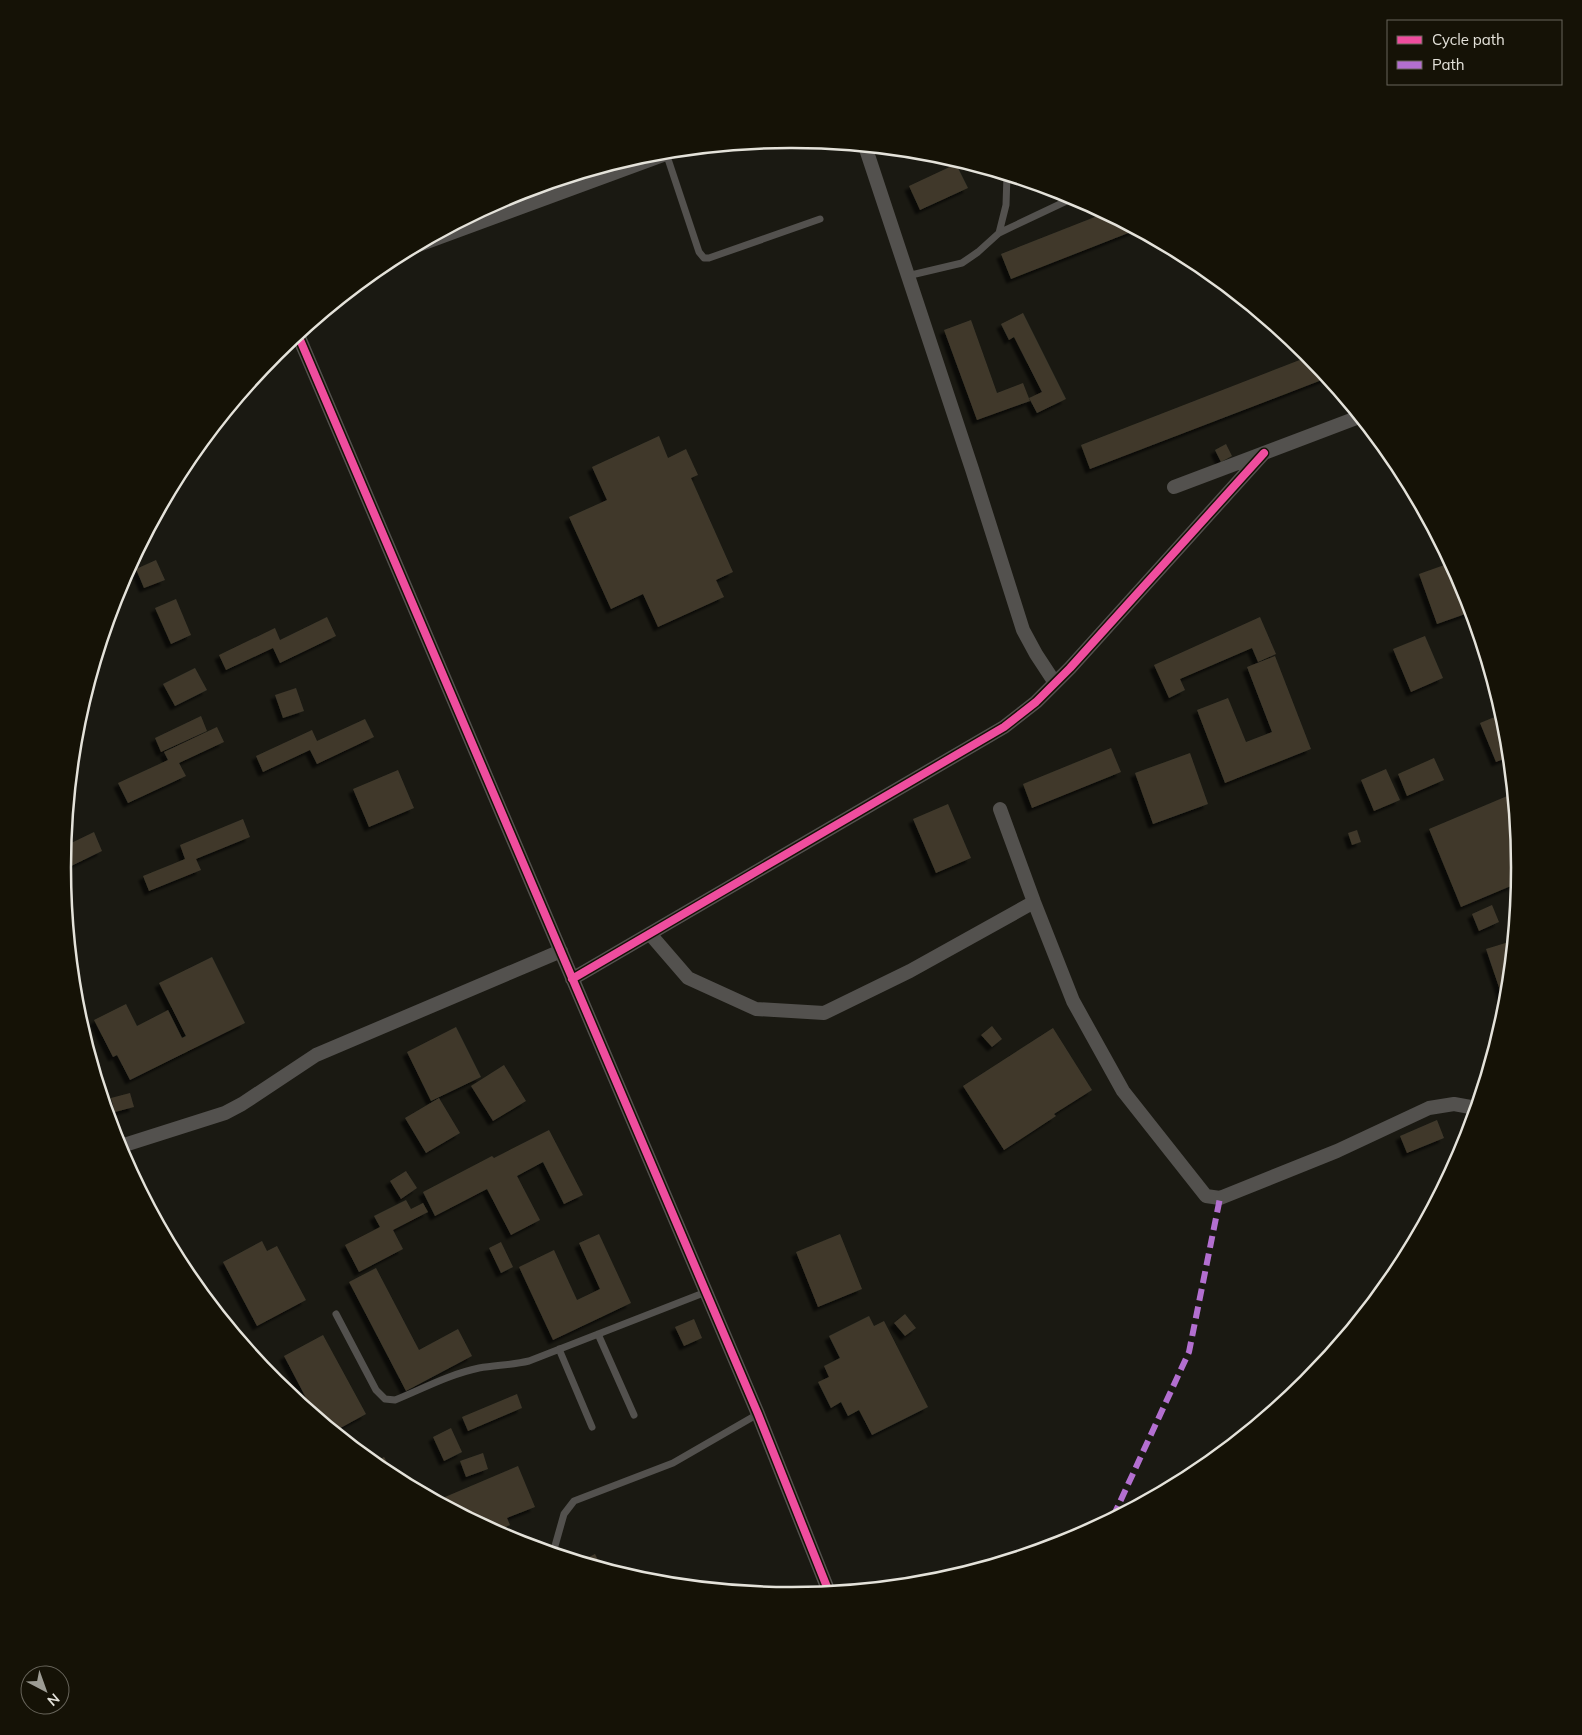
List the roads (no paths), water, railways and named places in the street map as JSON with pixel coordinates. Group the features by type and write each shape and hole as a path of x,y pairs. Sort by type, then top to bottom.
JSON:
{"street":[{"path":"867,152 1023,630 1055,683"},
{"path":"454,232 632,166"},
{"path":"301,341 758,1414 827,1586"},
{"path":"1174,487 1354,419"},
{"path":"572,979 1004,727 1036,702 1055,683 1264,453"},
{"path":"1000,809 1034,902 1074,1001 1123,1091 1206,1196 1220,1198 1337,1151 1429,1108 1454,1104 1470,1107"},
{"path":"650,934 688,978 756,1009 824,1013 910,971 1034,902"},
{"path":"127,1144 225,1113 242,1104 316,1055 561,951"}],"lane":[{"path":"672,158 699,252 704,258 709,258 820,219"},
{"path":"999,233 1006,205 1007,181"},
{"path":"907,276 962,263 978,252 999,233 1064,202"},
{"path":"336,1314 376,1390 385,1399 395,1400 456,1375 479,1368 529,1361 706,1292"},
{"path":"598,1334 634,1415"},
{"path":"559,1349 592,1427"},
{"path":"555,1547 564,1514 574,1501 673,1463 758,1414"}]}
